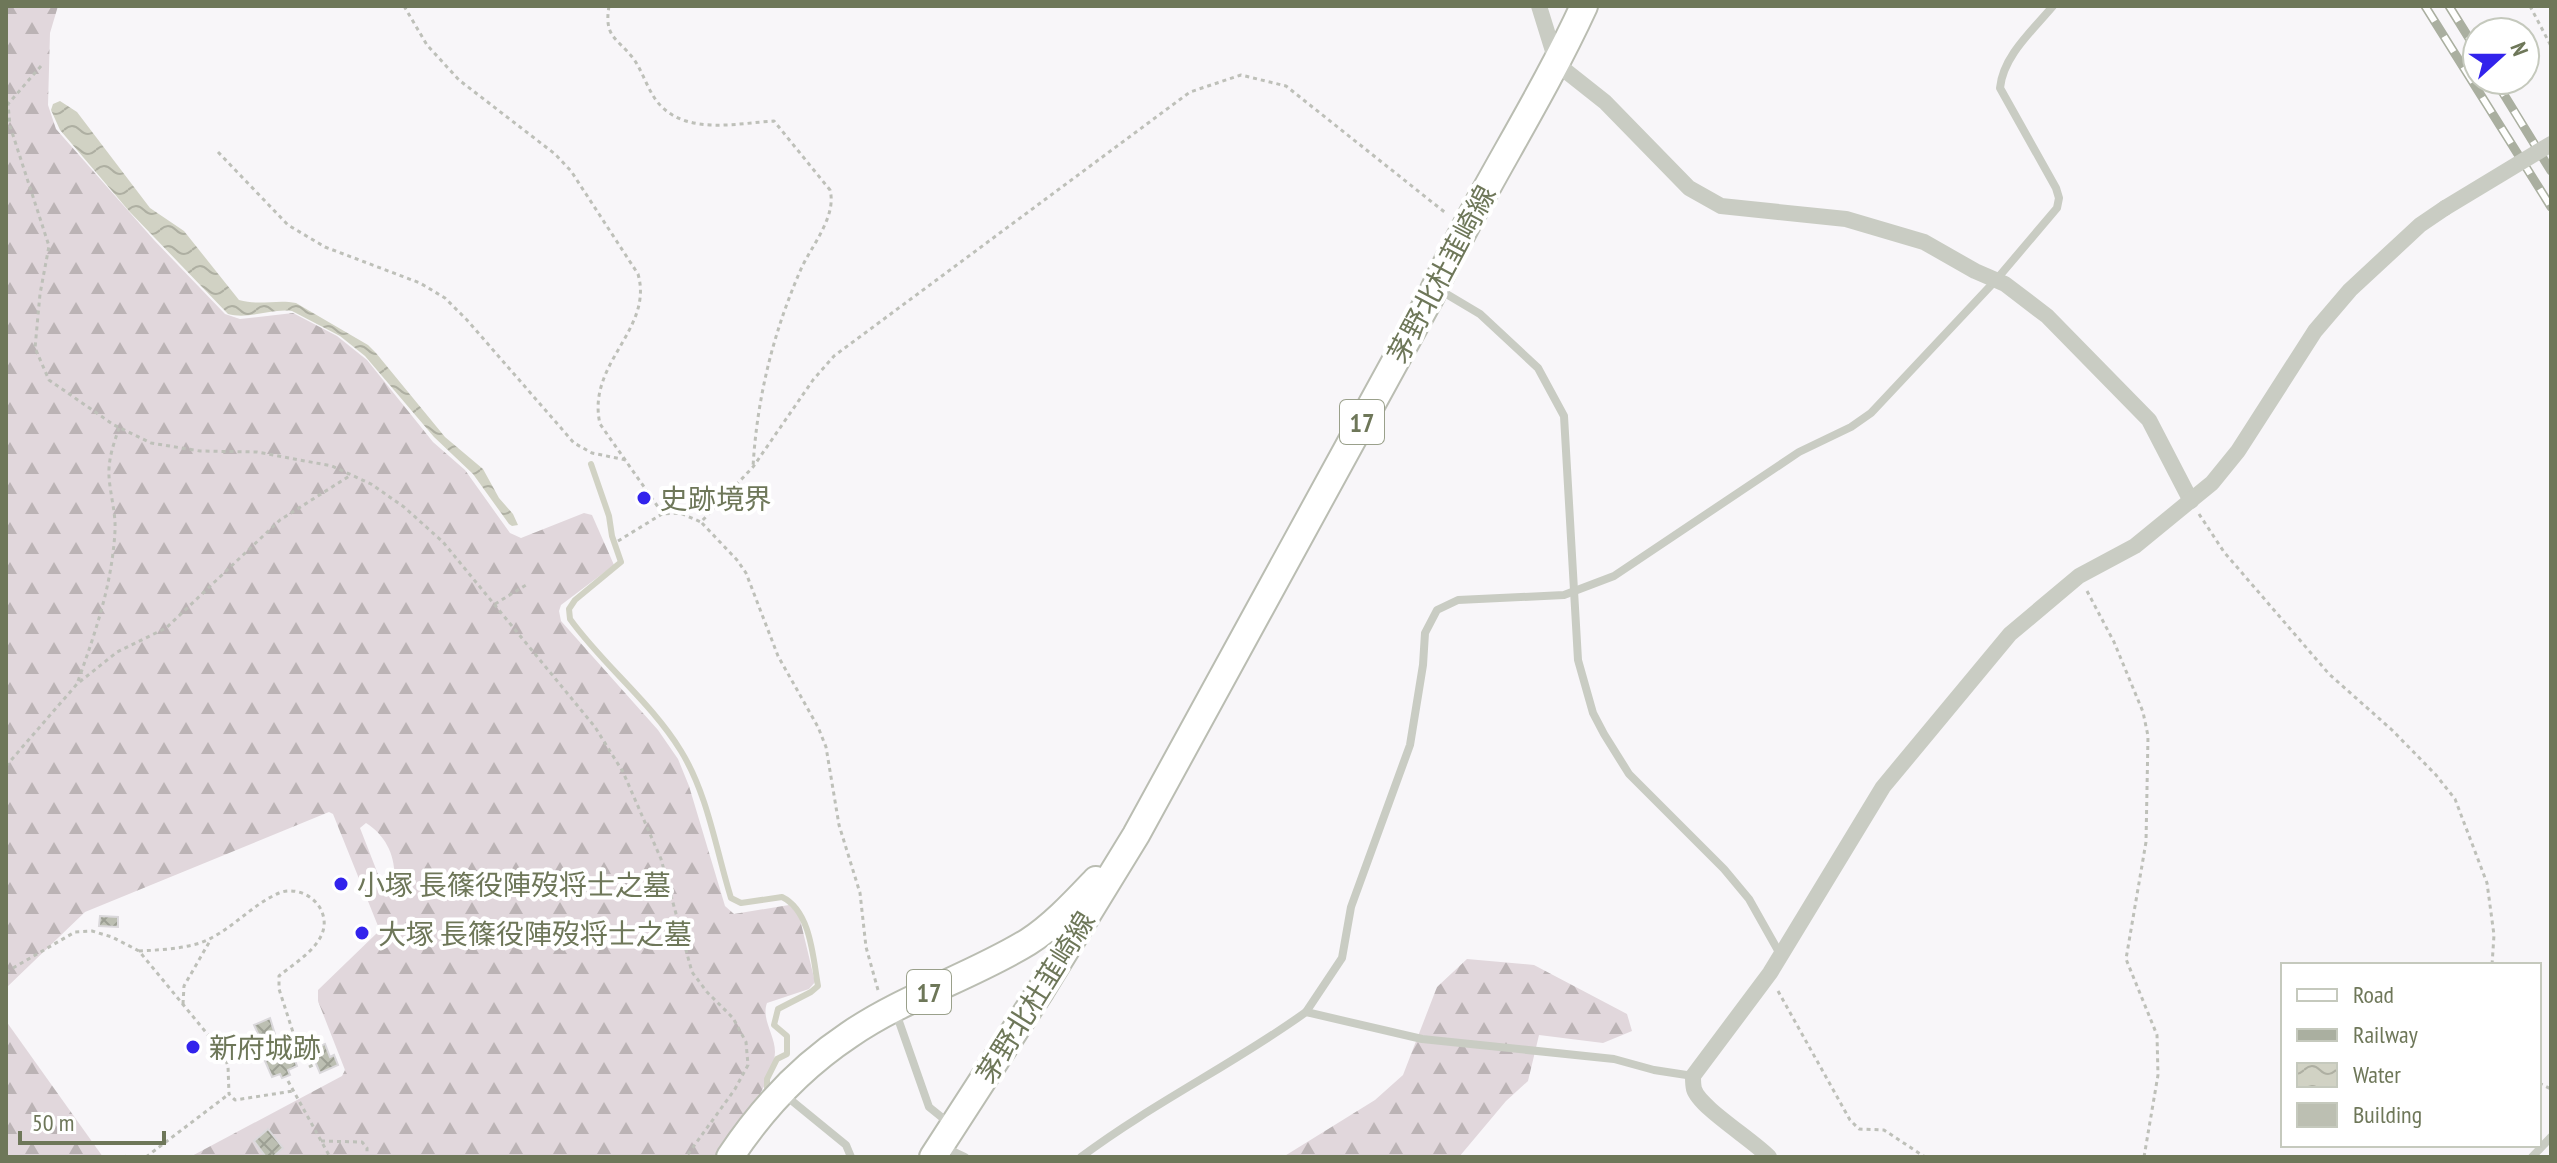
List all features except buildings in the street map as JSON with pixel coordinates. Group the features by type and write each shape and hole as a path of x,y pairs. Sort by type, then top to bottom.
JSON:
{"main road":[{"name":"茅野北杜韮崎線","path":"942,1143 1136,835 1435,287 1464,226 1557,64 1584,6"},
{"name":"茅野北杜韮崎線","path":"730,1157 781,1091 848,1035 1030,940 1076,901 1136,835"}],"street":[{"path":"1539,6 1557,64 1605,102 1689,188 1721,206 1846,219 1924,242 2005,284 2055,323 2149,420 2191,501"},
{"path":"1769,1157 1755,1142 1702,1103 1694,1091 1693,1076 1770,973 1883,787 2010,634 2079,576 2135,546 2212,483 2238,451 2315,331 2350,290 2420,225 2551,144"}],"lane":[{"path":"1081,1157 1306,1012 1342,958 1351,907 1410,745 1425,633 1437,610 1458,600 1564,595 1614,576 1799,452 1851,427 1871,413 1996,280 2057,208 2059,198 2000,88 2001,76 2009,60 2053,6"},
{"path":"1435,287 1480,314 1538,368 1564,416 1578,660 1593,713 1617,757 1642,787 1724,869 1749,899 1781,955"},
{"path":"890,1011 942,1143 965,1157"},
{"path":"1306,1012 1422,1039 1614,1059 1693,1076"},
{"path":"781,1091 846,1145 851,1157"},
{"path":"2532,1157 2551,1137"}],"path":[{"path":"404,6 427,45 459,80 555,154 571,171 638,274 643,290 640,308 598,388 596,408 600,424 663,514"},
{"path":"609,6 607,21 613,39 638,66 661,106 684,120 702,124 724,126 774,121 830,190 833,199 773,339 756,419 753,467"},
{"path":"2530,6 2551,46"},
{"path":"41,66 8,104 10,126 49,246 35,348 49,380 119,428 151,443 200,451 257,452 332,466 371,484 404,507 443,542 495,604 595,727 623,772 661,859 692,972 733,1018 746,1042 748,1065 735,1089 686,1157"},
{"path":"701,522 753,467 813,380 834,356 1190,92 1241,75 1286,86 1428,201 1464,226"},
{"path":"218,152 288,225 325,247 420,283 445,298 574,443 592,453 628,460"},
{"path":"77,684 104,609 115,528 108,474 119,428"},
{"path":"6,766 77,684 117,652 166,628 280,520 351,475"},
{"path":"2191,501 2224,552 2329,674 2392,730 2455,799 2487,883 2494,935 2492,963"},
{"path":"618,541 663,514 680,513 701,522 746,573 778,656 826,747 839,825 860,893 866,947 890,1011"},
{"path":"2079,576 2114,642 2143,712 2148,736 2146,842 2126,959 2157,1035 2158,1075 2144,1157"},
{"path":"495,604 526,585"},
{"path":"139,951 174,949 213,937 278,894 293,890 307,895 319,906 325,927 319,942 279,976 279,989 301,1057"},
{"path":"6,972 75,932 102,934 139,951 223,1053 228,1066 229,1094 235,1100 293,1091"},
{"path":"183,1004 184,986 213,937"},
{"path":"1770,973 1850,1120 1859,1129 1884,1130 1925,1157"},
{"path":"288,1081 330,1157"},
{"path":"146,1157 229,1094"},
{"path":"321,1141 362,1142 367,1148 367,1157"}],"green space":[{"path":"6,6 58,6 50,33 48,105 56,129 154,240 225,314 240,319 293,313 337,336 367,360 433,442 465,470 510,533 521,538 584,513 592,515 614,565 561,605 561,621 658,730 678,759 725,906 734,914 789,905 799,915 815,982 809,989 767,1003 766,1015 775,1052 773,1064 752,1107 717,1157 190,1157 342,1076 345,1070 318,1001 318,990 378,932 378,926 333,814 329,812 85,912 6,988","holes":["366,823 385,841 392,857 395,875 394,884 389,887 383,887 360,828"]},
{"path":"1467,959 1534,965 1627,1014 1632,1031 1603,1043 1539,1035 1528,1081 1506,1101 1459,1157 1283,1157 1375,1100 1403,1075 1437,987"},
{"path":"6,1021 103,1157 6,1157"}],"water":[{"path":"60,101 77,112 150,208 184,231 239,300 296,303 368,345 445,437 483,469 518,525 509,524 473,474 434,437 365,356 340,336 292,311 244,316 228,314 129,211 60,130 51,110 53,104"}],"waterway":[{"path":"591,464 621,562 575,600 569,609 570,619 656,716 681,751 705,804 731,898 741,903 782,897 799,913 809,936 818,986 778,1009 774,1025 787,1036 787,1054 777,1059 767,1079 767,1088"}],"railway":[{"path":"2425,6 2551,207"},
{"path":"2449,6 2461,25"},
{"path":"2505,96 2551,171"}],"place":[{"name":"史跡境界","path":"644,498"},
{"name":"小塚 長篠役陣歿将士之墓","path":"341,884"},
{"name":"大塚 長篠役陣歿将士之墓","path":"362,933"},
{"name":"新府城跡","path":"193,1047"}]}
